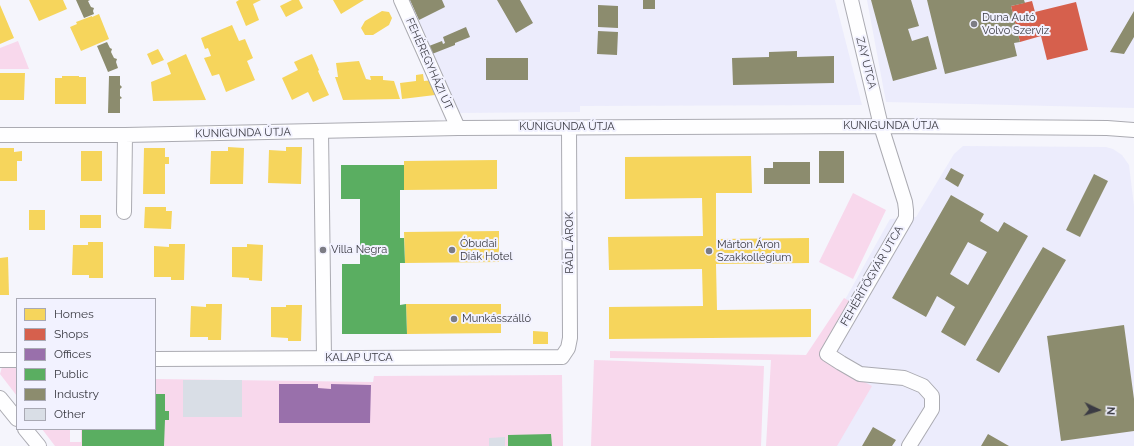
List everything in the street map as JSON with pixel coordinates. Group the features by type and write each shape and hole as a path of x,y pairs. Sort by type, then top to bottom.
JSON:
{"street":[{"name":"FEHÉREGYHÁZI ÚT","path":"401,0 458,128"},
{"name":"ZAY UTCA","path":"851,0 881,126"},
{"name":"KUNIGUNDA ÚTJA","path":"0,135 125,135 458,128 881,126 1107,128 1134,130"},
{"name":"FEHÉRÍTŐGYÁR UTCA","path":"881,126 905,202 906,218 827,354 860,374 904,378 923,386 932,396 932,409 909,446"},
{"name":"RÁDL ÁROK","path":"562,357 568,348 570,338 569,128"},
{"path":"1107,128 1134,139"},
{"path":"321,131 324,358"},
{"path":"124,212 125,135"},
{"name":"KALAP UTCA","path":"156,359 562,357"},
{"path":"0,360 16,360"},
{"path":"0,398 16,418"},
{"path":"26,430 39,446"}],"shaded area":[{"path":"406,0 835,0 862,105 580,106 580,112 457,113"},
{"path":"867,0 1134,0 1134,108 886,102"},
{"path":"18,41 29,69 0,69 0,48"},
{"path":"963,146 1106,147 1113,149 1122,155 1129,165 1134,206 1134,446 772,446 813,357 890,219 916,217 954,154"},
{"path":"853,193 886,210 853,279 819,262"},
{"path":"844,298 851,302 830,364 872,386 837,446 766,446 771,360 610,358 610,351 806,355"},
{"path":"594,360 764,366 761,446 591,446"},
{"path":"2,367 16,367 16,395 0,374"},
{"path":"562,375 563,446 55,446 43,430 70,430 70,442 81,442 81,430 156,430 156,379 373,382 374,376"}],"building: Homes":[{"path":"29,0 63,0 67,9 39,21"},
{"path":"239,0 261,0 253,4 259,20 246,26 236,2"},
{"path":"292,0 299,0 303,8 286,17 280,6"},
{"path":"333,0 364,0 341,14"},
{"path":"0,5 14,38 0,44"},
{"path":"382,11 389,12 392,18 389,25 373,35 365,35 361,28 365,21"},
{"path":"99,14 109,39 81,51 70,27 77,24 76,22"},
{"path":"232,25 239,41 245,39 253,58 247,61 255,80 226,92 219,74 212,76 204,58 211,56 208,48 205,49 201,38"},
{"path":"158,49 164,60 152,65 147,54"},
{"path":"186,54 206,100 153,101 151,82 171,74 167,63"},
{"path":"312,54 329,95 313,102 308,92 292,100 282,78 298,70 294,62"},
{"path":"359,61 366,79 371,80 370,76 383,76 383,80 394,81 400,99 343,100 335,77 338,77 336,63"},
{"path":"0,73 25,73 24,100 0,100"},
{"path":"423,74 424,81 433,80 435,95 402,99 400,83 416,81 416,75"},
{"path":"62,76 86,77 86,104 55,104 55,78 62,78"},
{"path":"228,147 244,148 243,184 210,184 211,151 228,151"},
{"path":"286,147 302,147 301,184 268,183 269,150 286,151"},
{"path":"0,148 14,148 14,152 22,151 22,161 17,161 17,181 0,181"},
{"path":"144,148 165,148 165,157 169,157 169,164 165,164 165,194 143,194"},
{"path":"81,151 102,151 102,181 81,181"},
{"name":"Márton Áron Szakkollégium","path":"751,156 752,193 716,193 716,239 809,238 809,263 716,264 717,310 811,309 811,337 609,339 609,307 703,306 702,269 609,270 608,237 703,236 702,198 625,199 625,157"},
{"path":"497,160 497,189 404,190 404,161"},
{"path":"145,207 166,207 166,211 172,211 171,229 144,228"},
{"path":"29,210 45,210 45,230 29,230"},
{"path":"80,215 101,215 101,228 80,228"},
{"name":"Óbudai Diák Hotel","path":"499,231 499,262 405,263 404,232"},
{"path":"88,242 103,242 103,278 89,278 89,275 72,275 73,245 88,245"},
{"path":"169,244 185,244 184,280 171,280 171,277 154,277 154,246 169,247"},
{"path":"247,244 263,245 262,281 249,280 249,278 232,277 232,247 247,247"},
{"path":"8,257 9,295 0,295 0,258"},
{"path":"206,304 222,304 221,340 208,340 208,337 190,337 191,306 206,307"},
{"name":"Munkásszálló","path":"406,304 501,304 501,333 407,334"},
{"path":"286,305 302,305 301,341 288,341 288,338 271,337 271,307 286,307"},
{"path":"533,331 548,332 548,344 533,344"}],"building: Shops":[{"path":"1032,1 1035,12 1076,2 1088,50 1047,60 1041,36 1020,42 1011,6"}],"building: Offices":[{"path":"279,384 318,384 318,388 331,389 331,384 371,385 370,423 279,423"}],"building: Public":[{"path":"341,165 404,165 404,190 400,190 400,238 404,238 405,263 400,263 400,305 406,304 407,334 342,334 342,264 360,264 360,199 341,199"},
{"path":"156,394 165,394 165,411 169,411 169,420 165,420 164,446 82,446 82,430 156,430"},
{"path":"551,434 552,446 508,446 508,435"}],"building: Industry":[{"path":"76,0 90,0 88,1 91,7 94,8 94,14 84,18"},
{"path":"410,0 442,0 445,7 419,20"},
{"path":"497,0 520,0 533,23 516,33"},
{"path":"643,0 655,0 655,9 643,9"},
{"path":"871,0 911,0 919,26 908,29 912,41 928,36 937,69 893,81"},
{"name":"Duna Autó Volvo Szerviz","path":"927,0 1024,0 1025,3 1011,6 1020,42 1014,43 1017,56 945,74"},
{"path":"598,5 618,6 618,28 598,27"},
{"path":"1134,11 1134,37 1124,54 1110,52"},
{"path":"466,27 470,37 432,54 429,46 442,41 443,44 445,43 443,37"},
{"path":"598,31 618,32 617,55 597,54"},
{"path":"107,42 112,49 111,52 114,58 117,59 116,62 118,68 108,72 97,46"},
{"path":"797,51 797,57 834,56 834,83 733,85 732,58 769,57 769,52"},
{"path":"486,58 528,58 528,80 486,80"},
{"path":"109,76 120,76 120,85 122,87 120,89 120,96 122,98 120,99 120,113 108,113"},
{"path":"819,151 844,151 844,183 819,183"},
{"path":"773,162 810,162 810,184 764,184 764,168 773,168"},
{"path":"951,168 964,175 958,187 945,179"},
{"path":"1094,174 1108,181 1080,237 1066,230"},
{"path":"951,195 984,214 980,221 998,232 1004,222 1028,236 965,346 941,332 955,307 937,296 926,317 892,298","holes":["968,242 987,252 968,285 950,274"]},
{"path":"1043,247 1066,260 999,373 976,360"},
{"path":"1124,325 1134,399 1134,431 1061,441 1047,336"},
{"path":"873,427 896,440 892,446 862,446"},
{"path":"988,434 1009,446 981,446"}],"building: Other":[{"path":"183,380 242,380 242,417 183,417"},
{"path":"505,437 505,446 489,446 489,438"}],"place":[{"name":"Duna Autó Volvo Szerviz","path":"974,24"},
{"name":"Villa Negra","path":"323,250"},
{"name":"Óbudai Diák Hotel","path":"452,250"},
{"name":"Márton Áron Szakkollégium","path":"709,251"},
{"name":"Munkásszálló","path":"454,319"}]}
